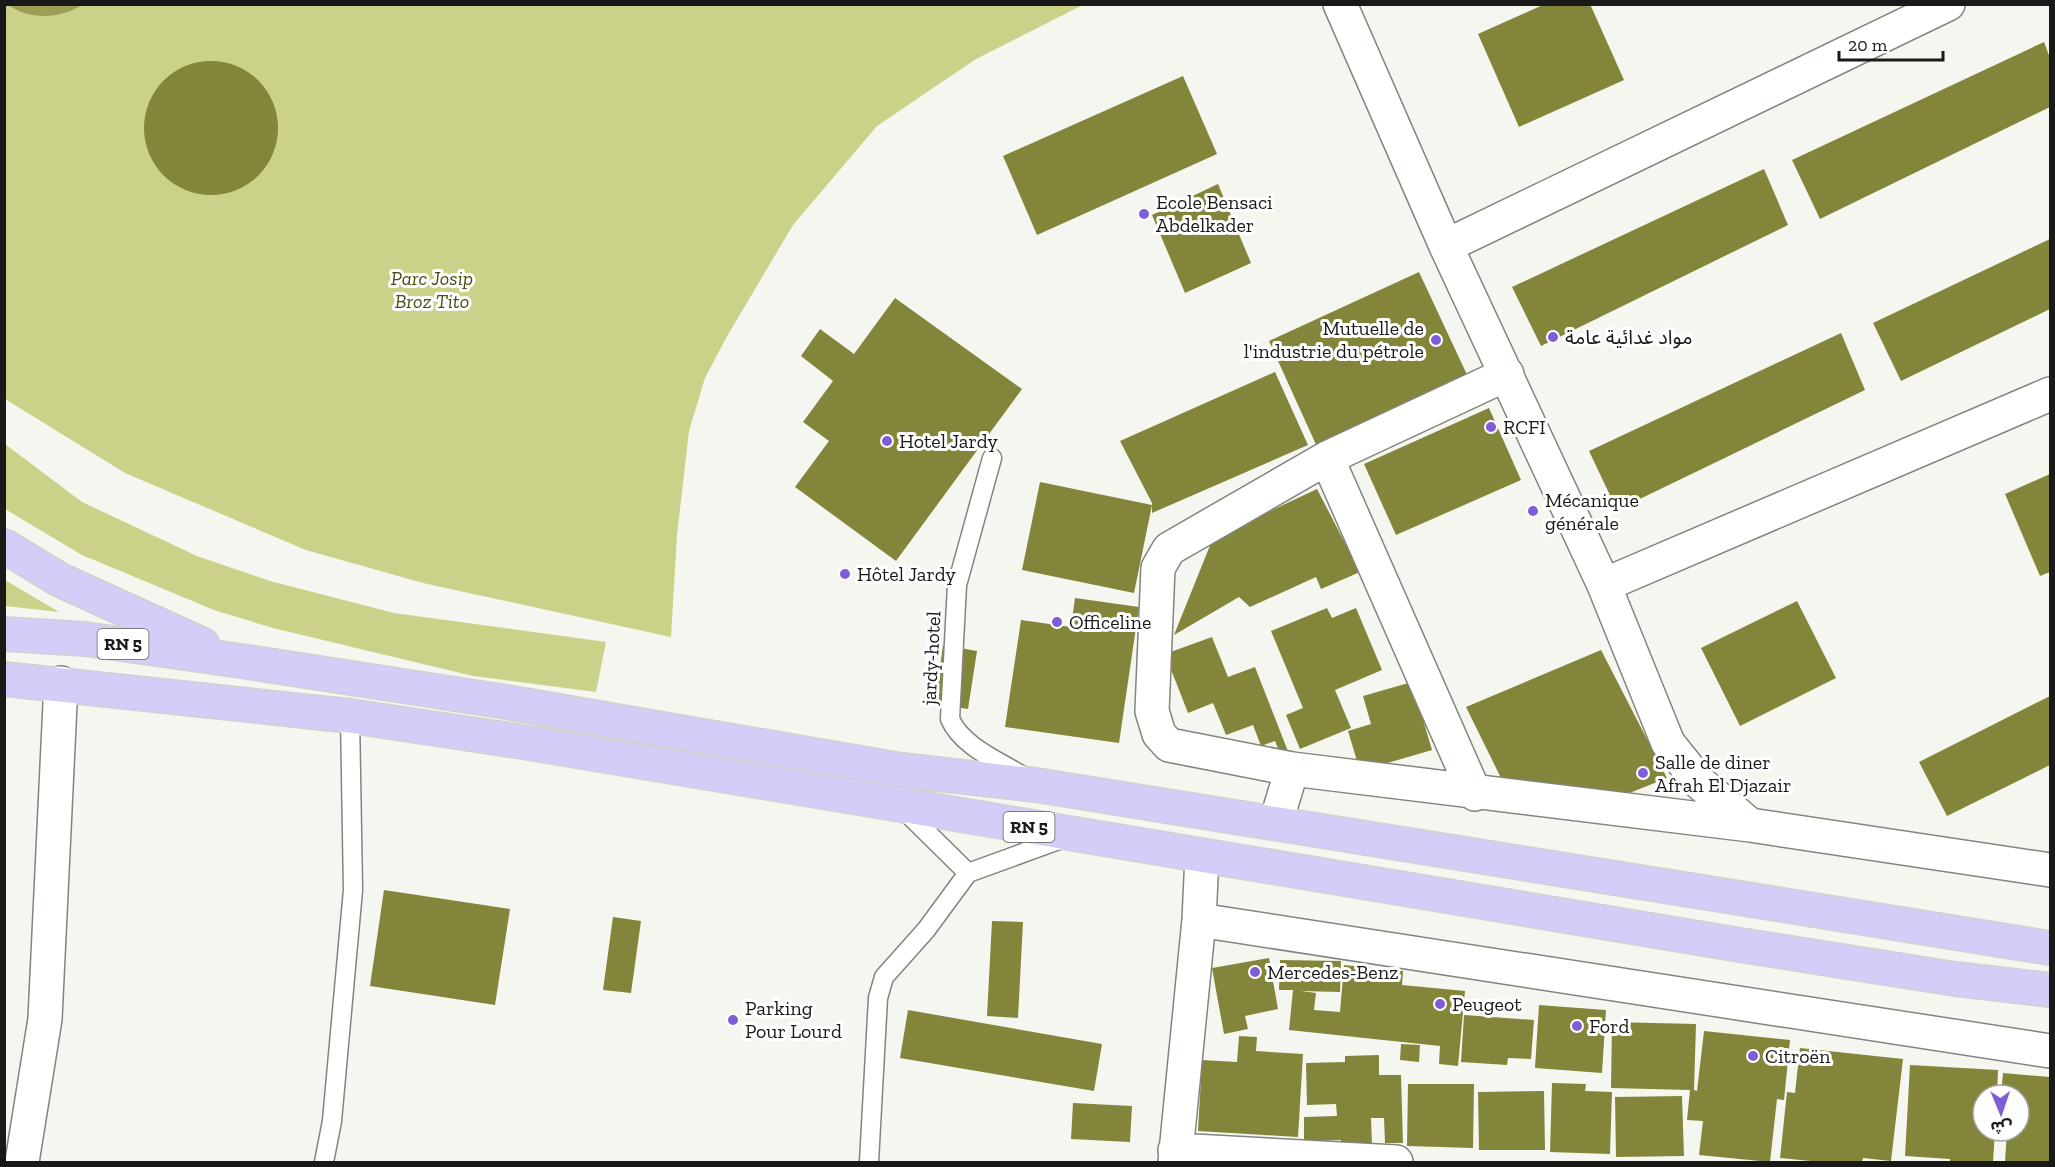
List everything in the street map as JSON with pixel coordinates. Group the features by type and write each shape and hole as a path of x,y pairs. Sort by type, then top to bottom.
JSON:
{"highway":[{"path":"4,546 60,580 241,661"},
{"name":"RN 5","path":"4,634 85,639 241,661 512,703 901,770 1036,785 1276,822 2050,948"},
{"name":"RN 5","path":"4,679 61,683 350,716 1944,977 2050,990"}],"street":[{"path":"1340,4 1446,246 1508,374 1604,585 1668,743 1700,783 1750,825"},
{"path":"1446,246 1948,4"},
{"path":"1508,374 1327,458 1169,549 1158,568 1152,711 1159,734 1168,746 1292,769 1475,794 1750,825 2050,870"},
{"path":"1604,585 2050,394"},
{"path":"1327,458 1475,794"},
{"path":"22,1162 45,1019 61,683"},
{"path":"1276,822 1292,769"},
{"path":"1202,856 1199,920 1175,1156 1396,1162"},
{"path":"1199,920 2050,1051"}],"lane":[{"name":"jardy-hotel","path":"992,458 957,585 950,719 956,732 969,742 1036,785"},
{"path":"324,1162 332,1121 352,890 350,716"},
{"path":"899,805 968,873"},
{"path":"869,1162 878,998 884,977 926,930 968,873 1075,834"}],"green space":[{"name":"Parc Josip Broz Tito","path":"4,5 1083,5 976,59 877,126 793,225 705,378 689,431 677,535 671,637 423,583 306,550 125,473 5,399"},
{"path":"5,444 82,502 197,556 270,581 394,613 606,642 596,692 473,676 273,628 214,610 82,555 5,509"},
{"path":"5,580 59,612 5,606"}],"shaded area":[{"path":"8,5 82,5 64,13 45,16 26,13"}],"building":[{"path":"1545,4 1590,4 1624,80 1519,127 1478,34"},
{"path":"2044,42 2050,58 2050,107 1820,219 1792,160"},
{"path":"211,61 237,66 259,80 273,102 278,128 273,154 259,176 237,190 211,195 185,190 163,176 149,154 144,128 149,102 163,80 185,66"},
{"path":"1183,76 1217,154 1037,235 1003,156"},
{"path":"1764,169 1788,225 1541,346 1512,287"},
{"path":"1218,184 1251,263 1185,293 1152,215"},
{"path":"2050,239 2050,309 1901,381 1873,323"},
{"path":"1419,272 1469,379 1318,449 1269,341"},
{"path":"895,298 1022,389 896,561 795,487 829,441 803,422 833,381 801,356 820,329 854,354"},
{"path":"1841,333 1865,390 1617,510 1589,451"},
{"path":"1275,372 1308,445 1152,513 1152,503 1120,441"},
{"path":"1489,408 1521,480 1396,535 1364,464"},
{"path":"2050,474 2050,572 2040,576 2005,494"},
{"path":"1040,482 1152,505 1134,593 1022,570"},
{"path":"1317,489 1360,572 1321,589 1316,577 1250,607 1239,597 1174,635 1213,538"},
{"path":"1075,598 1139,607 1119,743 1005,727 1021,620 1071,627"},
{"path":"1797,601 1836,678 1740,726 1701,648"},
{"path":"1327,608 1332,618 1356,608 1382,670 1335,690 1351,728 1300,749 1286,715 1303,708 1271,631"},
{"path":"1212,637 1228,677 1255,667 1291,759 1284,763 1275,741 1261,746 1253,725 1226,735 1213,703 1188,713 1165,654"},
{"path":"943,645 977,651 968,709 935,704"},
{"path":"1601,650 1667,778 1622,796 1502,780 1466,707"},
{"path":"1412,682 1432,750 1360,771 1348,731 1371,724 1363,696"},
{"path":"2050,696 2050,765 1947,816 1919,762"},
{"path":"384,890 510,909 495,1005 370,986"},
{"path":"613,917 641,921 631,993 603,990"},
{"path":"992,921 1023,922 1018,1018 987,1016"},
{"path":"1269,958 1278,1009 1245,1016 1248,1029 1224,1034 1212,968"},
{"path":"1280,960 1341,961 1340,992 1301,991 1316,993 1314,1010 1340,1012 1344,965 1403,971 1402,985 1465,991 1458,1066 1439,1064 1440,1046 1289,1030 1293,990 1279,990"},
{"path":"1539,1005 1606,1010 1602,1073 1535,1068"},
{"path":"908,1010 1102,1044 1094,1091 900,1058"},
{"path":"1464,1015 1534,1020 1531,1059 1508,1058 1507,1065 1461,1062"},
{"path":"1612,1022 1696,1024 1694,1090 1697,1091 1704,1031 1790,1040 1784,1100 1777,1099 1770,1162 1699,1155 1703,1121 1687,1120 1690,1090 1611,1088"},
{"path":"1239,1036 1257,1037 1256,1051 1303,1054 1298,1137 1198,1131 1202,1060 1237,1062"},
{"path":"1401,1044 1420,1045 1419,1062 1400,1060"},
{"path":"1800,1048 1903,1059 1891,1161 1863,1158 1862,1162 1821,1162 1780,1158 1787,1092 1795,1093"},
{"path":"1379,1055 1379,1075 1401,1075 1403,1143 1385,1143 1384,1118 1371,1118 1372,1145 1341,1145 1341,1140 1304,1141 1304,1117 1337,1116 1336,1104 1307,1105 1306,1063 1345,1062 1345,1056"},
{"path":"1910,1065 1998,1070 1997,1083 1971,1083 1971,1143 1994,1143 1993,1162 1950,1162 1950,1159 1905,1156"},
{"path":"2003,1073 2050,1077 2050,1162 2005,1162 2006,1143 2031,1143 2031,1083 2002,1083"},
{"path":"1552,1083 1586,1084 1585,1091 1612,1092 1610,1154 1550,1152"},
{"path":"1408,1084 1474,1084 1473,1148 1407,1146"},
{"path":"1544,1091 1545,1150 1479,1150 1478,1092"},
{"path":"1682,1096 1684,1156 1616,1157 1615,1097"},
{"path":"1073,1103 1132,1106 1130,1142 1071,1139"}],"place":[{"name":"Ecole Bensaci Abdelkader","path":"1144,214"},
{"name":"مواد غدائية عامة","path":"1553,337"},
{"name":"Mutuelle de l'industrie du pétrole","path":"1436,340"},
{"name":"RCFI","path":"1491,427"},
{"name":"Hotel Jardy","path":"887,441"},
{"name":"Mécanique générale","path":"1533,511"},
{"name":"Hôtel Jardy","path":"845,574"},
{"name":"Officeline","path":"1057,622"},
{"name":"Salle de diner Afrah El Djazair","path":"1643,773"},
{"name":"Mercedes-Benz","path":"1255,972"},
{"name":"Peugeot","path":"1440,1004"},
{"name":"Parking Pour Lourd","path":"733,1020"},
{"name":"Ford","path":"1577,1026"},
{"name":"Citroën","path":"1753,1056"}]}
